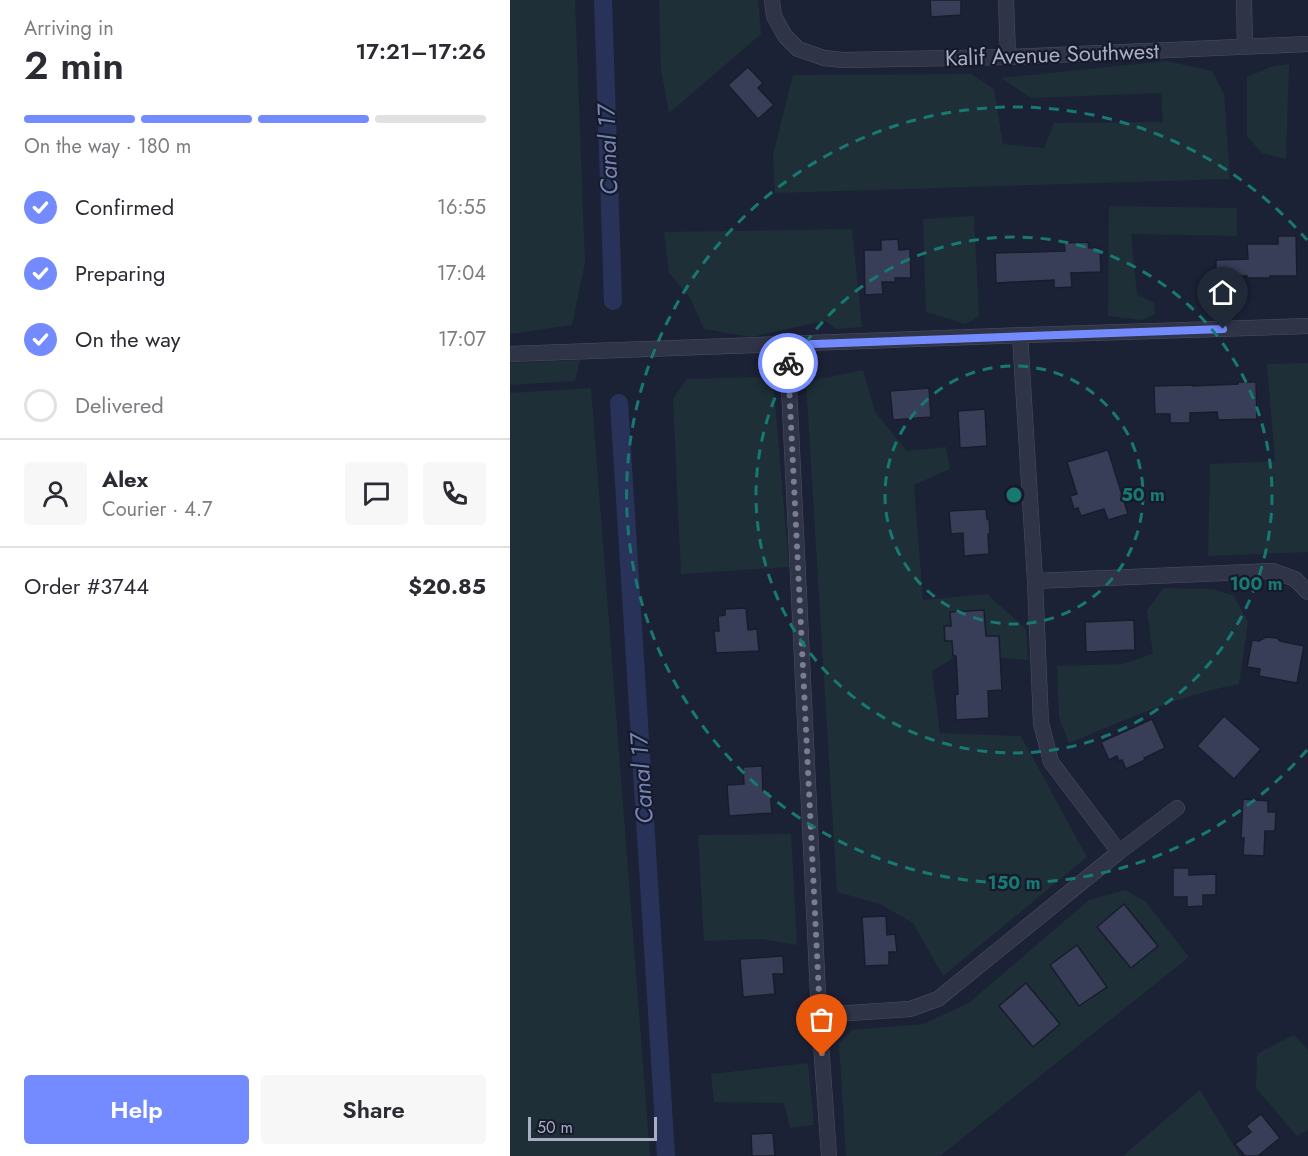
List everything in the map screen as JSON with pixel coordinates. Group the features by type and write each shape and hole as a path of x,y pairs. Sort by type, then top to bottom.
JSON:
{"street":[{"name":"Kalif Avenue Southwest","path":"772,0 774,16 785,36 798,48 824,58 843,60 1008,57 1308,44"},
{"path":"1006,0 1008,57"},
{"path":"1244,0 1245,46"},
{"path":"510,354 1308,326"},
{"path":"1020,335 1041,723 1051,762 1119,852"},
{"path":"787,345 819,1015 830,1156"},
{"path":"1035,581 1273,571 1295,579 1308,592"},
{"path":"819,1015 910,1009 938,999 1119,852 1177,808"}],"shaded area":[{"path":"510,0 575,0 585,263 572,325 510,334"},
{"path":"659,0 758,0 761,34 669,113 661,70"},
{"path":"1166,61 1212,71 1224,94 1230,179 775,193 773,155 793,75 971,74 994,89 1003,144 1044,148 1054,123 1163,122 1161,93 1031,98 1001,78"},
{"path":"1289,64 1286,159 1262,153 1247,136 1247,77 1270,67"},
{"path":"1109,206 1237,208 1237,236 1131,234 1137,295 1154,303 1155,314 1142,320 1108,316"},
{"path":"974,216 979,316 965,324 926,312 923,219"},
{"path":"852,229 862,327 836,329 825,321 751,337 704,329 690,298 669,273 664,232"},
{"path":"580,360 575,381 510,385 510,363"},
{"path":"1308,363 1308,552 1208,556 1210,464 1275,461 1267,364"},
{"path":"863,370 875,412 907,451 946,447 950,469 914,485 923,600 987,594 1026,629 1028,660 958,655 932,671 940,733 1021,736 1087,857 943,976 913,923 880,904 837,892 806,382"},
{"path":"762,377 774,391 789,567 681,574 673,399 687,379"},
{"path":"591,388 650,1156 510,1156 510,393"},
{"path":"1163,588 1213,589 1234,596 1248,622 1239,684 1174,701 1069,743 1059,717 1057,666 1122,664 1153,654 1147,611"},
{"path":"791,834 797,945 761,939 704,941 698,835"},
{"path":"1125,890 1145,901 1189,957 940,1156 846,1156 839,1043 852,1030 924,1024 970,1002 1089,900"},
{"path":"1294,1035 1308,1050 1308,1130 1297,1136 1256,1088 1257,1054"},
{"path":"808,1063 814,1125 790,1128 784,1103 714,1102 711,1074"},
{"path":"1200,1090 1240,1156 1123,1156"}],"building":[{"path":"930,0 961,0 961,15 931,17"},
{"path":"748,67 763,83 758,88 774,105 758,119 728,85"},
{"path":"1278,236 1296,236 1297,276 1247,278 1247,276 1216,276 1216,260 1248,259 1247,244 1278,244"},
{"path":"898,239 899,250 910,249 911,278 895,278 896,282 882,282 883,294 865,295 864,250 881,250 881,240"},
{"path":"1088,242 1089,248 1100,248 1101,272 1071,273 1072,287 1054,288 1054,280 996,283 995,253 1065,251 1064,243"},
{"path":"1238,382 1256,382 1257,419 1218,420 1217,412 1190,413 1190,423 1170,423 1170,414 1155,414 1154,386 1238,384"},
{"path":"929,388 931,417 893,420 890,391"},
{"path":"985,409 987,446 960,448 958,411"},
{"path":"1108,450 1128,514 1108,520 1104,509 1081,516 1078,508 1074,509 1070,496 1077,494 1067,462"},
{"path":"986,509 990,534 988,534 989,554 964,556 963,533 951,534 949,511"},
{"path":"746,608 748,630 757,629 759,651 716,653 714,631 719,631 718,616 725,615 725,609"},
{"path":"984,610 986,636 999,636 1002,690 988,691 989,718 956,720 955,695 958,694 956,656 953,656 952,641 945,641 944,626 951,626 950,612"},
{"path":"1134,620 1135,650 1086,652 1085,622"},
{"path":"1266,637 1304,646 1297,683 1259,676 1260,669 1247,667 1252,640 1259,641"},
{"path":"1224,716 1261,749 1234,779 1197,746"},
{"path":"1152,719 1165,748 1126,769 1122,760 1119,761 1117,756 1109,760 1101,742"},
{"path":"762,766 763,791 770,791 772,813 729,816 727,785 744,784 743,767"},
{"path":"1243,799 1268,801 1268,812 1276,812 1275,831 1265,831 1264,856 1243,855 1244,838 1241,838"},
{"path":"1173,868 1189,868 1189,875 1216,874 1216,895 1203,895 1203,906 1187,907 1187,897 1173,897"},
{"path":"1124,904 1158,946 1131,968 1097,927"},
{"path":"886,916 887,935 895,934 897,952 889,952 889,965 865,966 862,917"},
{"path":"1077,945 1107,987 1079,1006 1050,965"},
{"path":"783,956 784,974 773,974 775,994 743,997 740,959"},
{"path":"1026,983 1060,1024 1033,1047 999,1006"},
{"path":"1261,1114 1280,1138 1258,1156 1245,1156 1235,1144 1251,1132 1246,1126"},
{"path":"773,1133 775,1156 752,1156 751,1134"}],"waterway":[{"name":"Canal 17","path":"603,0 613,301"},
{"name":"Canal 17","path":"619,403 666,1156"}],"way so far":[{"path":"788,363 822,1056"}],"route":[{"path":"788,363 787,345 1223,329"}]}
